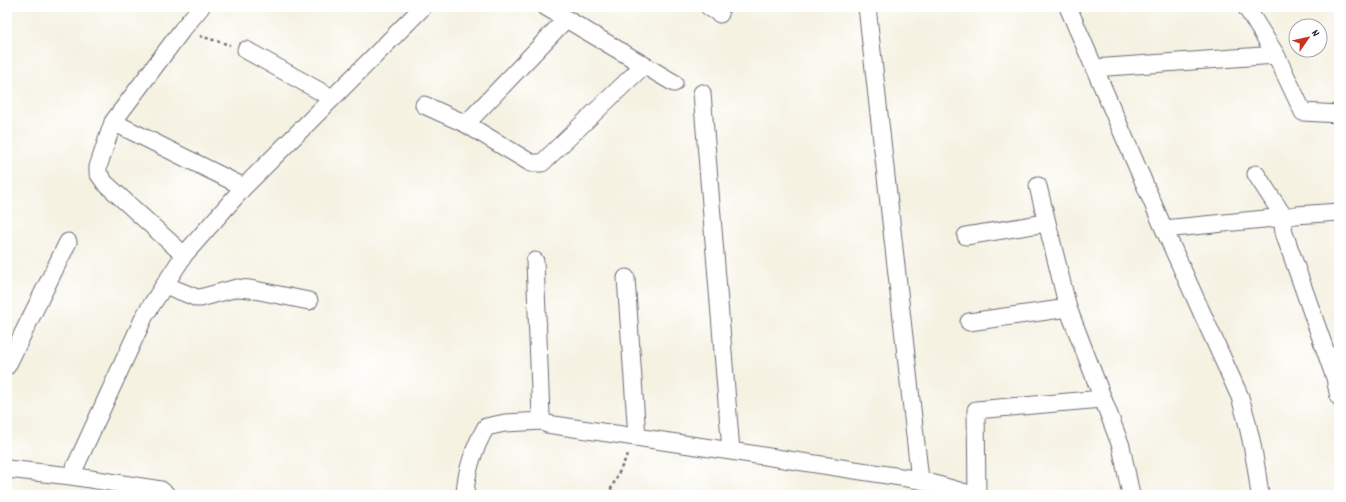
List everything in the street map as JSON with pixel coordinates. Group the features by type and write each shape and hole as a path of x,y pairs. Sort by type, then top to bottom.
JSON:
{"street":[{"path":"184,255 100,177 98,167 113,122 182,30 202,7"},
{"path":"71,476 145,316 184,255 244,187 423,7"},
{"path":"546,7 674,83"},
{"path":"867,7 920,480"},
{"path":"1068,7 1164,229 1240,397 1248,422 1260,495"},
{"path":"1246,7 1276,54 1303,112 1339,114"},
{"path":"466,124 566,19"},
{"path":"246,50 332,98"},
{"path":"1094,68 1276,54"},
{"path":"424,105 466,124 531,162 542,163 644,65"},
{"path":"702,93 731,451"},
{"path":"113,122 244,187"},
{"path":"1256,174 1284,217 1284,233 1335,378 1339,397"},
{"path":"1038,186 1068,308 1121,446 1131,495"},
{"path":"1164,229 1339,212"},
{"path":"966,236 1046,223"},
{"path":"7,366 68,242"},
{"path":"534,261 541,416 543,421 547,424 552,426 637,437 920,480 973,495"},
{"path":"626,278 637,437"},
{"path":"165,285 197,298 237,288 250,289 309,301"},
{"path":"969,322 1068,308"},
{"path":"978,495 976,410 1102,399"},
{"path":"466,495 466,479 476,444 486,427 505,423 543,421"},
{"path":"7,469 71,476 161,490 167,495"}],"path":[{"path":"182,30 246,50"},
{"path":"608,495 637,437"}]}
